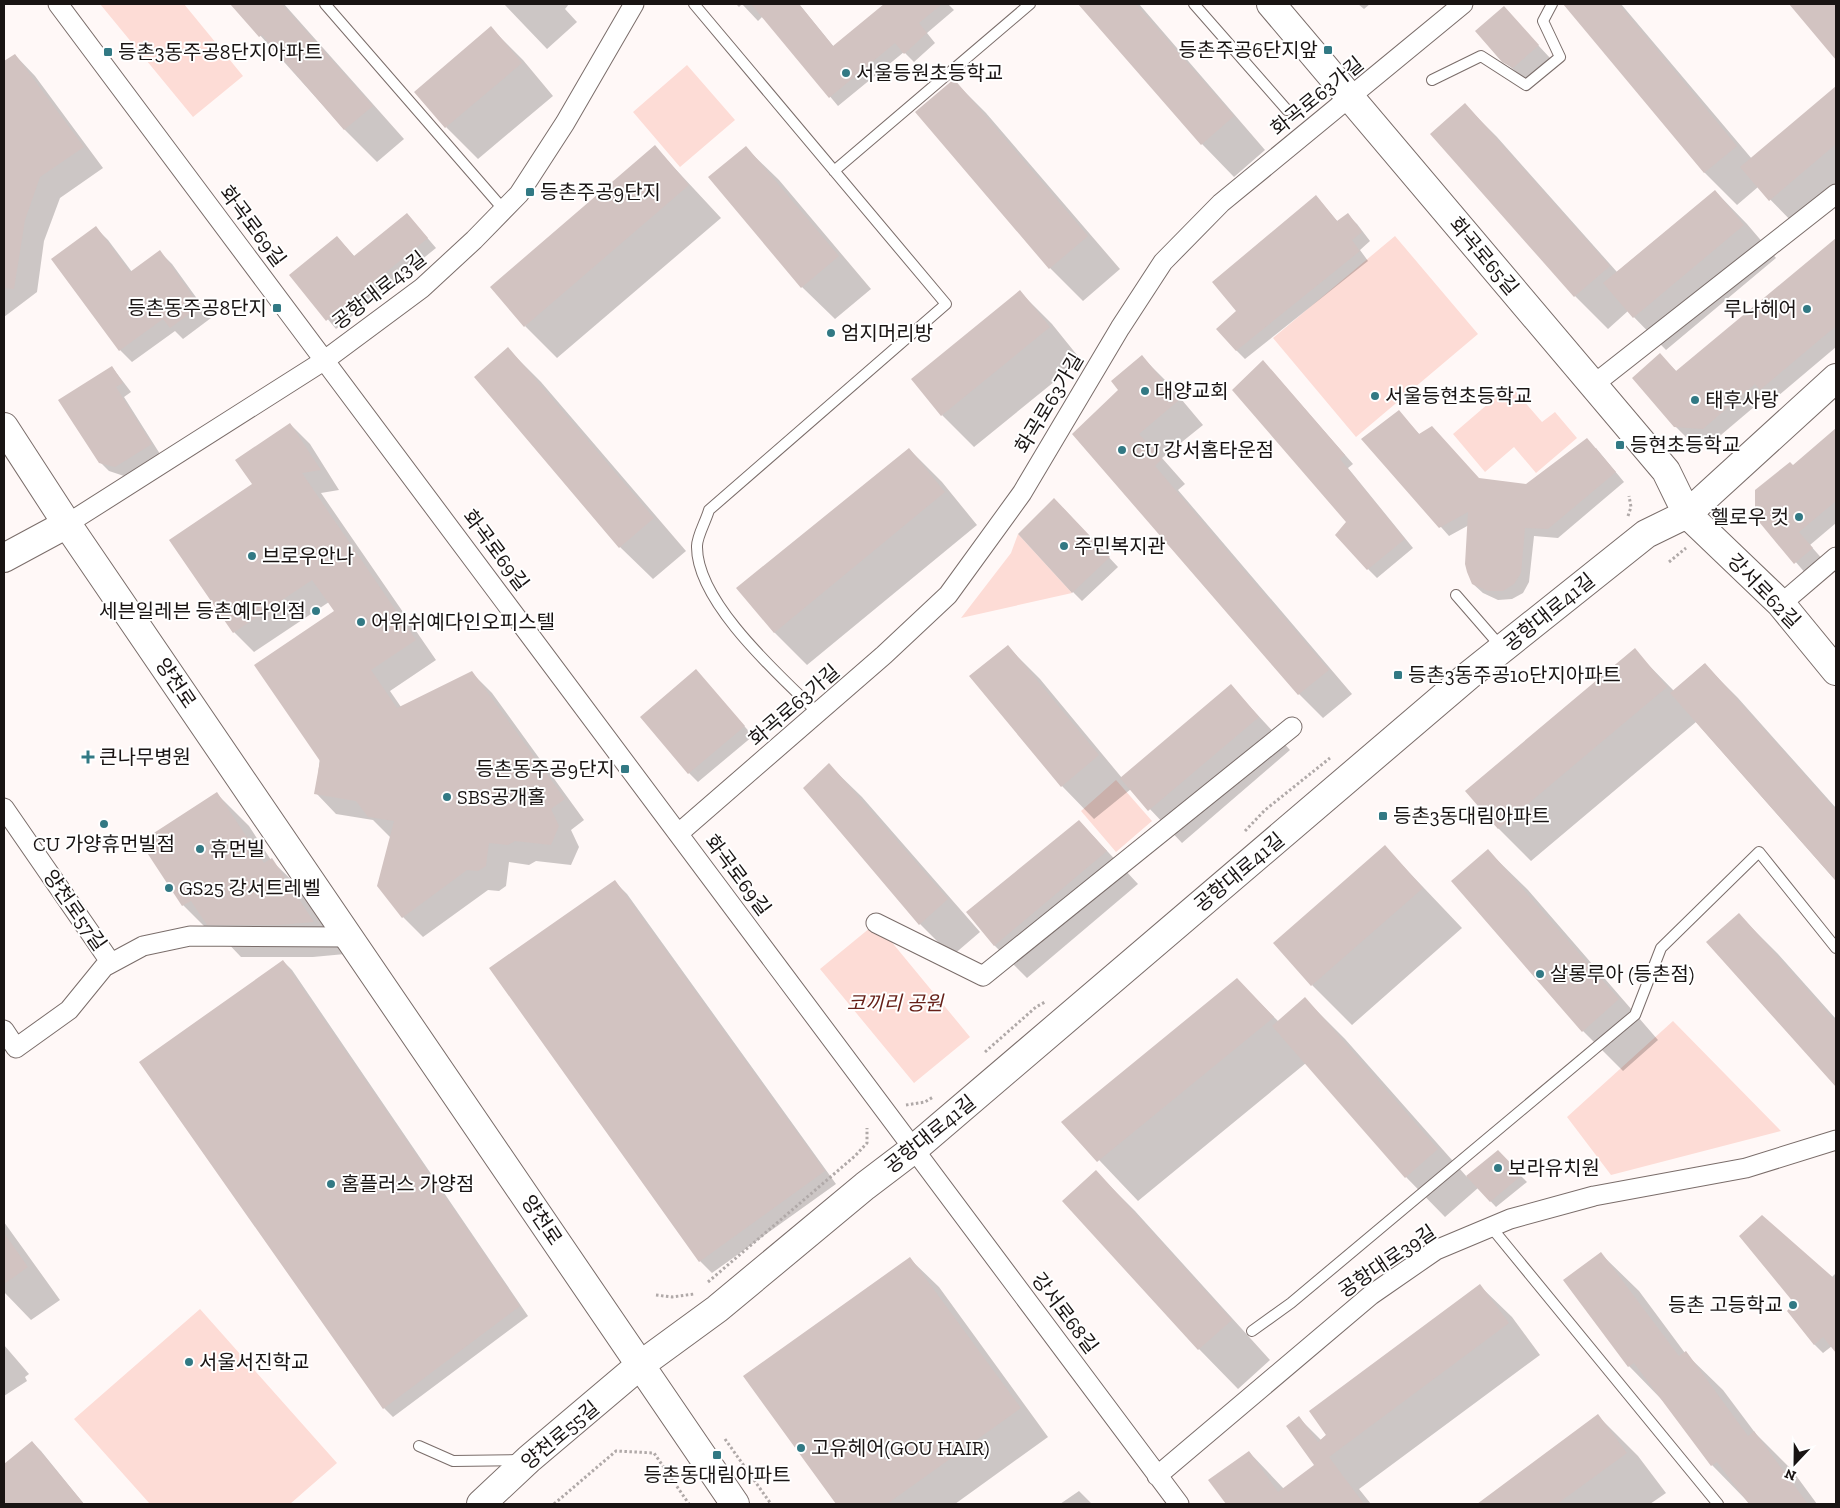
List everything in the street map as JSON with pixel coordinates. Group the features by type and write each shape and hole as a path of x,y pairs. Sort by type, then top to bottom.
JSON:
{"street":[{"name":"화곡로69길","path":"58,4 914,1148"},
{"name":"화곡로65길","path":"1271,4 1666,471 1687,514"},
{"name":"화곡로63가길","path":"679,833 818,713 948,595 1022,493 1120,328 1163,262 1221,203 1463,4"},
{"name":"공항대로43길","path":"67,524 325,360 422,288 519,194 565,123 632,5"},
{"path":"1593,385 1836,194"},
{"name":"공항대로41길","path":"639,1366 717,1309 865,1186 914,1148 1503,648 1646,534 1687,514 1836,378"},
{"name":"양천로","path":"4,427 67,524 350,937 639,1366 735,1504"},
{"name":"강서로62길","path":"1687,514 1780,604 1836,671"},
{"path":"4,558 67,524"},
{"path":"1780,604 1836,557"},
{"path":"876,924 983,976 1292,727"},
{"name":"양천로57길","path":"4,808 111,963"},
{"path":"4,1030 16,1048 69,1010 104,967 143,946 190,936 350,937"},
{"name":"공항대로39길","path":"1157,1476 1371,1295 1436,1250 1510,1219 1594,1196 1746,1168 1836,1140"},
{"name":"강서로68길","path":"914,1148 1178,1504"},
{"name":"양천로55길","path":"481,1504 529,1460 639,1366"}],"lane":[{"path":"325,4 504,210"},
{"path":"694,4 946,304 710,510 696,545 703,577 743,639 818,713"},
{"path":"834,171 1030,4"},
{"path":"1194,4 1287,110"},
{"path":"1432,80 1481,56 1526,85 1560,57 1543,21 1552,4"},
{"path":"1456,595 1503,648"},
{"path":"1252,1332 1291,1303 1635,1015 1661,948 1759,852 1836,948"},
{"path":"1491,1227 1718,1504"},
{"path":"419,1446 452,1460 529,1460"}],"path":[{"path":"1629,496 1631,507 1629,512"},
{"path":"1669,562 1687,547 1694,552"},
{"path":"702,1288 728,1263 855,1156 867,1143 867,1128"},
{"path":"656,1295 672,1297 696,1294"},
{"path":"725,1439 771,1504"},
{"path":"554,1504 616,1451 654,1453 689,1504"}],"green space":[{"path":"100,4 184,4 243,76 193,117"},
{"path":"687,65 735,120 680,167 633,112"},
{"path":"1395,236 1478,334 1356,437 1273,338"},
{"path":"1510,385 1542,422 1555,412 1577,438 1536,473 1514,447 1485,472 1453,434"},
{"path":"1018,534 1072,593 961,618 1011,553"},
{"path":"1116,780 1152,821 1116,852 1081,811"},
{"name":"코끼리 공원","path":"876,923 970,1037 914,1083 820,969"},
{"path":"1673,1021 1781,1131 1611,1175 1567,1117"},
{"path":"200,1309 337,1463 290,1504 150,1504 74,1419"}],"building":[{"path":"230,4 282,4 373,106 344,130 262,35 259,37"},
{"path":"751,4 799,4 833,46 884,4 942,4 919,23 927,33 904,54 895,43 829,98"},
{"path":"1078,4 1136,4 1234,116 1201,145"},
{"path":"1563,4 1619,4 1737,146 1704,173"},
{"path":"1789,4 1836,4 1836,60"},
{"path":"1504,6 1539,45 1513,68 1502,62 1475,31"},
{"path":"491,26 522,63 445,128 414,92"},
{"path":"15,54 84,147 40,177 25,220 14,289 4,288 4,61"},
{"path":"954,79 1088,236 1049,269 915,112"},
{"path":"1836,86 1836,144 1769,201 1740,167"},
{"path":"1465,103 1610,266 1574,297 1430,134"},
{"path":"655,145 689,185 524,327 490,287"},
{"path":"746,146 839,256 801,288 708,177"},
{"path":"1715,190 1744,225 1633,318 1603,283"},
{"path":"1316,195 1337,221 1348,213 1362,232 1352,240 1360,251 1236,351 1216,329 1236,311 1212,282"},
{"path":"407,213 428,238 326,321 289,275 337,236 354,256"},
{"path":"96,226 130,272 160,250 200,306 170,328 163,319 119,351 51,259"},
{"path":"1836,238 1836,326 1760,390 1755,384 1703,429 1674,427 1632,378 1660,353 1676,371"},
{"path":"1020,290 1050,327 941,416 911,379"},
{"path":"508,347 654,518 619,548 474,377"},
{"path":"1142,355 1179,400 1139,434 1162,459 1155,466 1329,670 1298,695 1072,434 1118,390 1111,381"},
{"path":"1263,360 1345,455 1340,459 1405,539 1367,570 1335,535 1346,522 1232,390"},
{"path":"112,366 123,383 116,387 152,444 115,467 99,463 58,400"},
{"path":"1399,410 1419,434 1432,426 1479,478 1526,484 1587,438 1616,472 1548,529 1525,528 1521,573 1514,584 1503,591 1488,591 1472,584 1467,572 1465,564 1468,512 1439,528 1361,439"},
{"path":"290,423 321,470 302,473 416,640 371,670 397,708 472,671 565,799 551,809 559,826 551,845 515,841 508,845 489,843 486,866 478,871 467,870 402,918 377,886 394,821 368,817 356,801 314,794 320,761 254,665 334,611 312,580 233,633 169,540 252,484 235,460"},
{"path":"1836,428 1836,501 1799,532 1813,548 1794,564 1755,517 1755,490 1790,462 1793,465"},
{"path":"909,448 945,492 774,633 736,588"},
{"name":"주민복지관","path":"1054,498 1110,557 1072,593 1018,534"},
{"path":"1008,645 1099,755 1061,787 969,676"},
{"path":"1635,648 1667,687 1498,829 1465,791"},
{"path":"1705,663 1836,810 1836,881 1670,693"},
{"path":"696,669 745,726 688,774 640,717"},
{"path":"1231,684 1259,717 1148,811 1120,778"},
{"path":"829,763 948,899 919,925 803,788"},
{"path":"217,792 264,863 272,858 314,922 279,925 207,925 191,901 182,906 140,842"},
{"path":"1079,820 1107,851 994,946 966,912"},
{"path":"1385,845 1423,888 1311,986 1273,943"},
{"path":"1488,849 1619,999 1582,1032 1451,881"},
{"path":"615,880 825,1171 699,1262 489,968"},
{"path":"1739,913 1836,1022 1836,1087 1706,942"},
{"name":"홈플러스 가양점","path":"283,960 520,1306 383,1409 139,1062"},
{"path":"1237,978 1274,1017 1097,1162 1061,1122"},
{"path":"1305,997 1438,1149 1405,1178 1272,1026"},
{"path":"1498,1150 1522,1175 1490,1202 1466,1176"},
{"path":"1096,1170 1232,1320 1198,1350 1062,1201"},
{"path":"1762,1215 1836,1280 1836,1353 1823,1337 1814,1345 1787,1311 1794,1303 1739,1236"},
{"path":"4,1233 28,1267 4,1284"},
{"path":"1601,1252 1679,1356 1686,1351 1748,1436 1754,1431 1808,1504 1749,1504 1717,1462 1711,1466 1634,1363 1628,1367 1563,1280"},
{"path":"910,1257 1021,1408 887,1504 836,1504 743,1376"},
{"path":"1480,1284 1509,1323 1329,1457 1364,1504 1226,1504 1208,1480 1249,1451 1278,1492 1314,1465 1286,1426 1299,1416 1318,1442 1326,1435 1309,1411"},
{"path":"1598,1414 1627,1453 1557,1504 1477,1504"},
{"path":"32,1441 84,1504 4,1504 4,1464"}],"place":[{"name":"등촌주공6단지앞","path":"1328,50"},
{"name":"등촌3동주공8단지아파트","path":"108,52"},
{"name":"서울등원초등학교","path":"846,73"},
{"name":"등촌주공9단지","path":"530,192"},
{"name":"등촌동주공8단지","path":"277,308"},
{"name":"루나헤어","path":"1807,309"},
{"name":"엄지머리방","path":"831,333"},
{"name":"대양교회","path":"1145,391"},
{"name":"서울등현초등학교","path":"1375,396"},
{"name":"태후사랑","path":"1695,400"},
{"name":"등현초등학교","path":"1620,445"},
{"name":"CU 강서홈타운점","path":"1122,450"},
{"name":"헬로우 컷","path":"1799,517"},
{"name":"주민복지관","path":"1064,546"},
{"name":"브로우안나","path":"252,556"},
{"name":"세븐일레븐 등촌예다인점","path":"316,611"},
{"name":"어위쉬예다인오피스텔","path":"361,622"},
{"name":"등촌3동주공10단지아파트","path":"1398,675"},
{"name":"큰나무병원","path":"88,757"},
{"name":"등촌동주공9단지","path":"625,769"},
{"name":"SBS공개홀","path":"447,797"},
{"name":"등촌3동대림아파트","path":"1383,816"},
{"name":"CU 가양휴먼빌점","path":"104,824"},
{"name":"휴먼빌","path":"200,849"},
{"name":"GS25 강서트레벨","path":"169,888"},
{"name":"살롱루아 (등촌점)","path":"1540,974"},
{"name":"보라유치원","path":"1498,1168"},
{"name":"홈플러스 가양점","path":"331,1184"},
{"name":"등촌 고등학교","path":"1793,1305"},
{"name":"서울서진학교","path":"189,1362"},
{"name":"고유헤어(GOU HAIR)","path":"801,1448"},
{"name":"등촌동대림아파트","path":"717,1455"}]}
